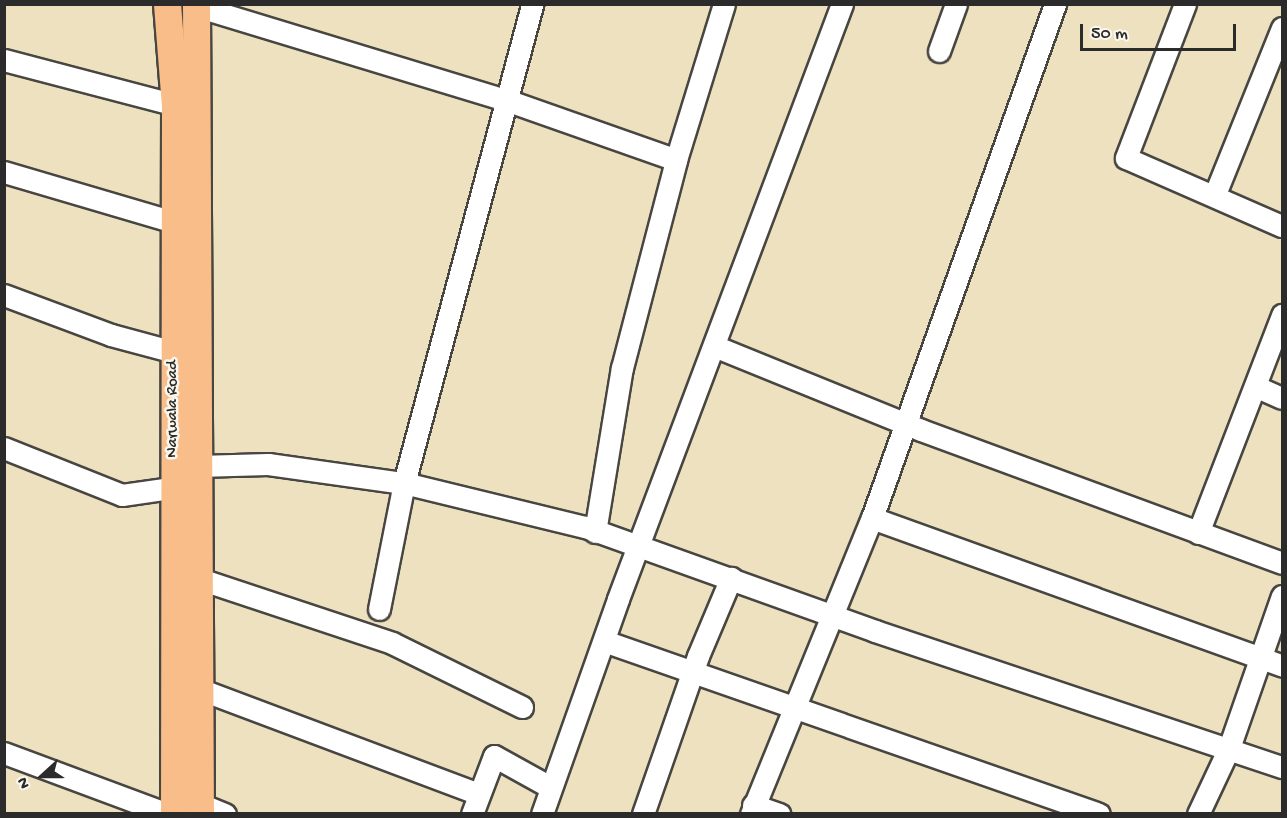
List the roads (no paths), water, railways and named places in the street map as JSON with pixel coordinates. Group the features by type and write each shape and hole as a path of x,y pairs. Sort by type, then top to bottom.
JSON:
{"main road":[{"name":"Narwala Road","path":"167,4 175,105 174,813"},
{"path":"196,5 198,466 202,690 209,810"}],"street":[{"path":"379,609 405,483 532,4"},
{"path":"595,532 622,368 676,160 724,4"},
{"path":"542,813 638,547 842,4"},
{"path":"939,51 957,4"},
{"path":"779,813 752,809 830,615 872,518 1055,4"},
{"path":"1185,4 1126,158 1215,194 1282,226"},
{"path":"196,5 506,100 676,160"},
{"path":"1215,194 1282,28"},
{"path":"4,60 175,105"},
{"path":"4,172 174,222"},
{"path":"4,295 111,335 174,352"},
{"path":"1198,533 1257,387 1282,315"},
{"path":"714,346 905,422 1282,563"},
{"path":"1257,387 1282,398"},
{"path":"4,448 122,495 174,488 194,477 198,466 268,464 405,483 595,532 731,578 830,615 1282,767"},
{"path":"872,518 1282,666"},
{"path":"643,813 692,674 731,578"},
{"path":"200,579 392,643 522,707"},
{"path":"1198,813 1229,748 1262,659 1282,596"},
{"path":"604,641 692,674 1099,813"},
{"path":"202,690 475,804 494,756 550,787"},
{"path":"4,753 168,813"}]}
